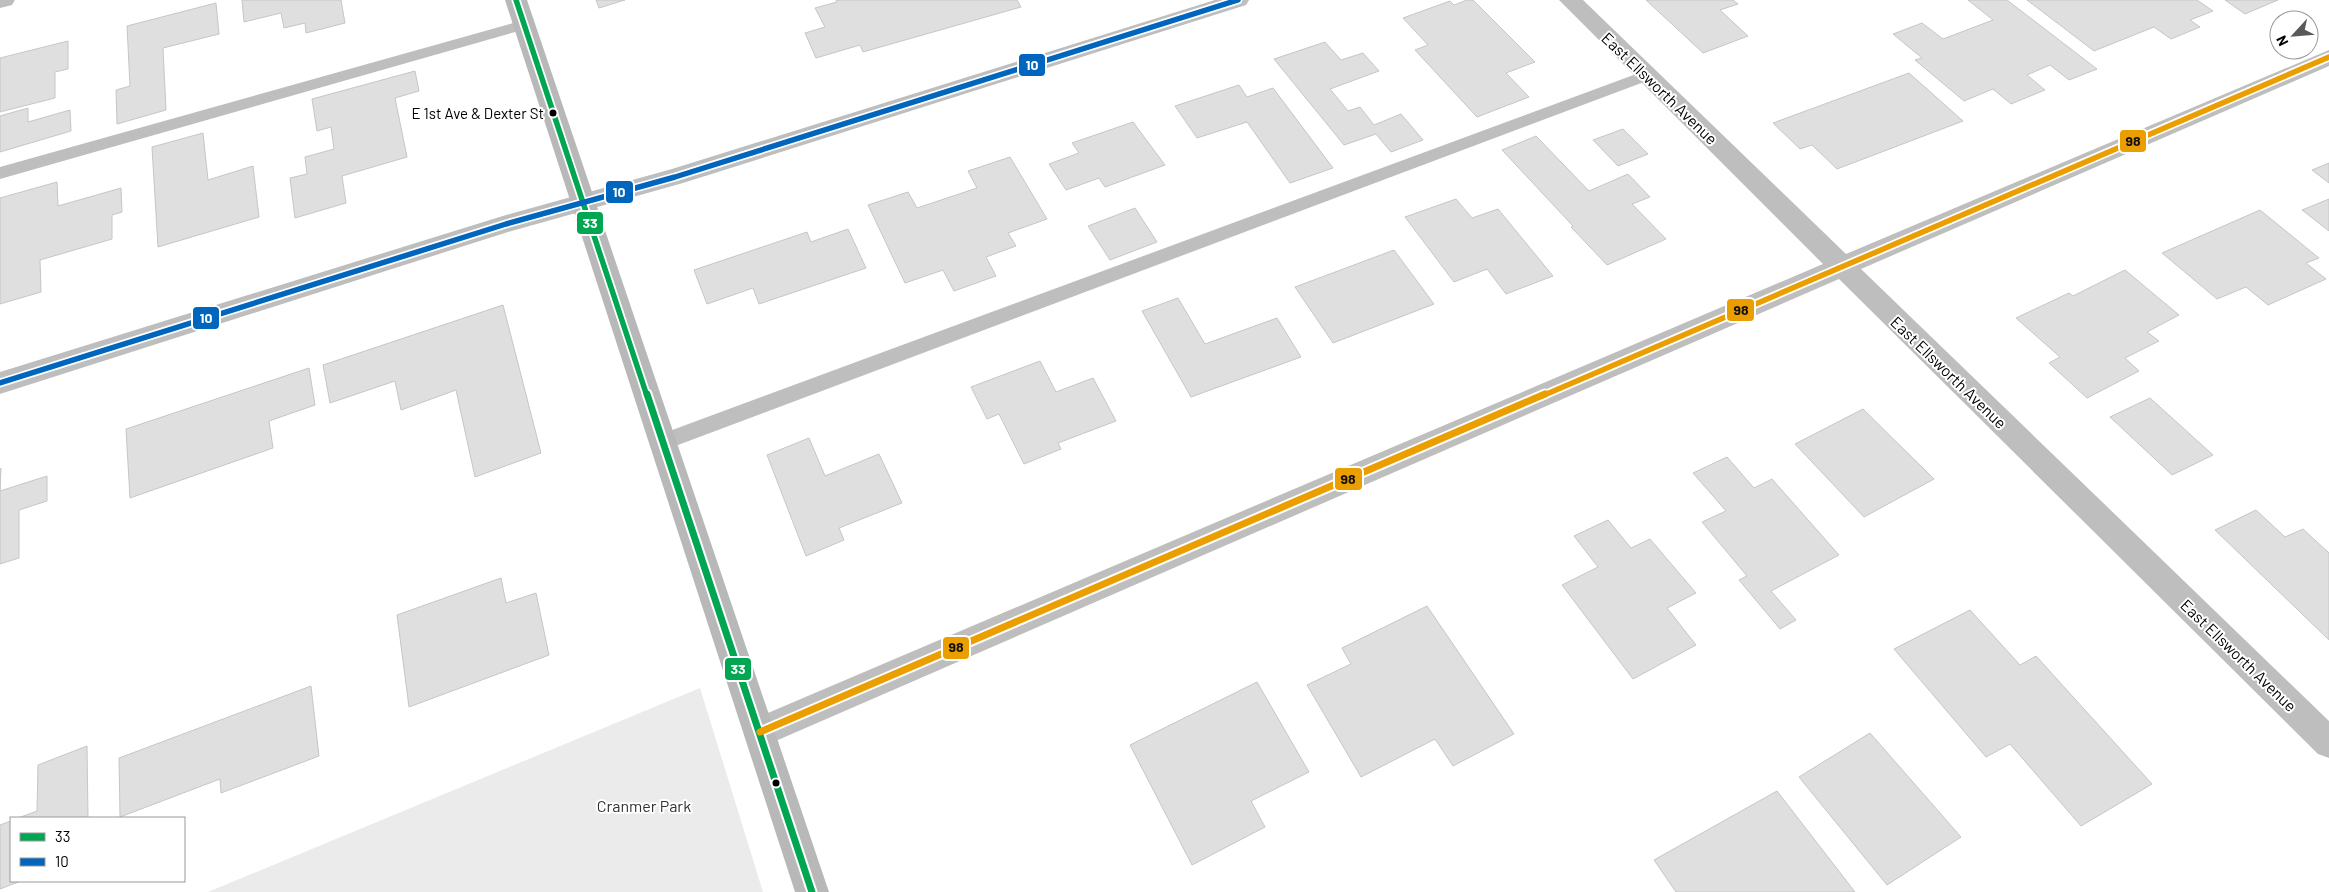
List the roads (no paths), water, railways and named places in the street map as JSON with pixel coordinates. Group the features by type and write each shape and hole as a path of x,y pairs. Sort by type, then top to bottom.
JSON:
{"street":[{"path":"0,1 4,0"},
{"path":"0,383 506,224 675,178 1238,0"},
{"name":"East Ellsworth Avenue","path":"1570,0 2329,743"},
{"path":"520,12 812,892"},
{"path":"760,732 2329,56"}],"lane":[{"path":"0,173 520,12"},
{"path":"662,442 1647,75"}],"place":[{"name":"E 1st Ave & Dexter St","path":"553,113"}],"park label":[{"name":"Cranmer Park","path":"644,805"}]}
